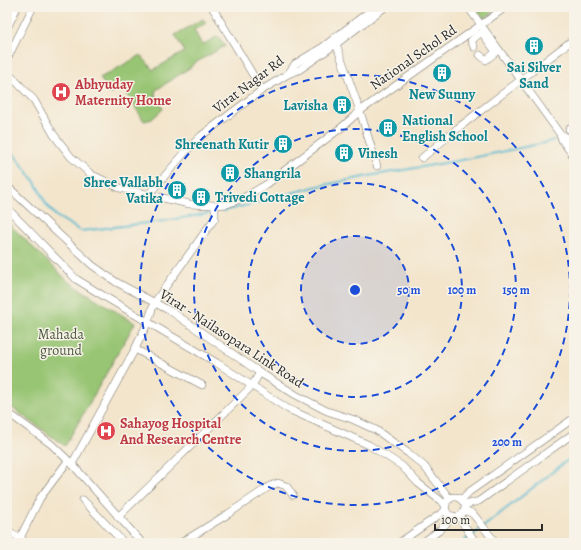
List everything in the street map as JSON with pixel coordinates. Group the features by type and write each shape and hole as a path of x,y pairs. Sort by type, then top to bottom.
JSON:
{"street":[{"path":"7,28 17,7"},
{"path":"7,59 33,7"},
{"path":"212,7 262,90"},
{"path":"335,41 375,7"},
{"path":"335,41 385,7"},
{"path":"468,7 560,134 562,140 574,157"},
{"name":"National Schol Rd","path":"7,72 34,100 54,135 71,156 92,175 120,188 188,204 215,207 245,197 266,184 342,127 360,111 483,29 506,7"},
{"path":"474,47 471,41 483,29"},
{"path":"480,55 486,60 496,52 483,29"},
{"path":"422,158 458,128 574,40"},
{"path":"335,41 360,111 377,166"},
{"name":"Virat Nagar Rd","path":"149,194 201,136 262,90 288,74 299,70 335,41"},
{"path":"560,134 566,137 574,148"},
{"name":"Virar - Nailasopara Link Road","path":"7,186 92,265 116,282 172,312 296,395 327,411 352,419 376,430 424,466 450,499"},
{"path":"20,538 40,498 70,462 135,349 148,322 154,303 215,218 215,207"},
{"name":"Virar - Nailasopara Link Road","path":"7,208 76,279 102,296 217,363 288,409 369,445 402,466 418,483 446,507"},
{"path":"135,349 202,385"},
{"path":"118,517 252,386 260,372"},
{"path":"7,412 51,444 70,462 142,543"},
{"path":"422,543 456,516 462,514 469,492 574,418"},
{"path":"464,505 479,501 574,433"},
{"path":"181,543 270,486 278,483 286,486 293,495"},
{"path":"476,543 456,516 448,513 446,507 447,502 450,499 455,497 459,498 496,543"},
{"path":"83,500 124,543"},
{"path":"399,543 446,507"},
{"path":"7,530 27,543"}],"green space":[{"path":"475,7 499,7 484,19"},
{"path":"203,19 206,23 194,30 202,45 218,36 225,46 193,64 191,67 156,90 155,94 163,109 152,119 144,121 124,87 110,94 100,78 141,55 153,70 184,52 175,35"},
{"name":"Mahada ground","path":"7,222 70,283 135,323 65,446 7,404"}],"waterway":[{"path":"568,136 574,133"},
{"path":"223,211 314,187 462,160 554,140"},
{"path":"7,145 35,182 46,204 56,216 81,231 164,221 211,213"},
{"path":"473,535 574,455"},
{"path":"462,543 469,537"}],"place":[{"name":"Sai Silver Sand","path":"534,46"},
{"name":"New Sunny","path":"442,73"},
{"name":"Abhyuday Maternity Home","path":"61,92"},
{"name":"Lavisha","path":"342,105"},
{"name":"National English School","path":"388,128"},
{"name":"Shreenath Kutir","path":"283,144"},
{"name":"Vinesh","path":"344,153"},
{"name":"Shangrila","path":"230,173"},
{"name":"Shree Vallabh Vatika","path":"177,190"},
{"name":"Trivedi Cottage","path":"201,197"},
{"name":"Sahayog Hospital And Research Centre","path":"106,431"}]}
